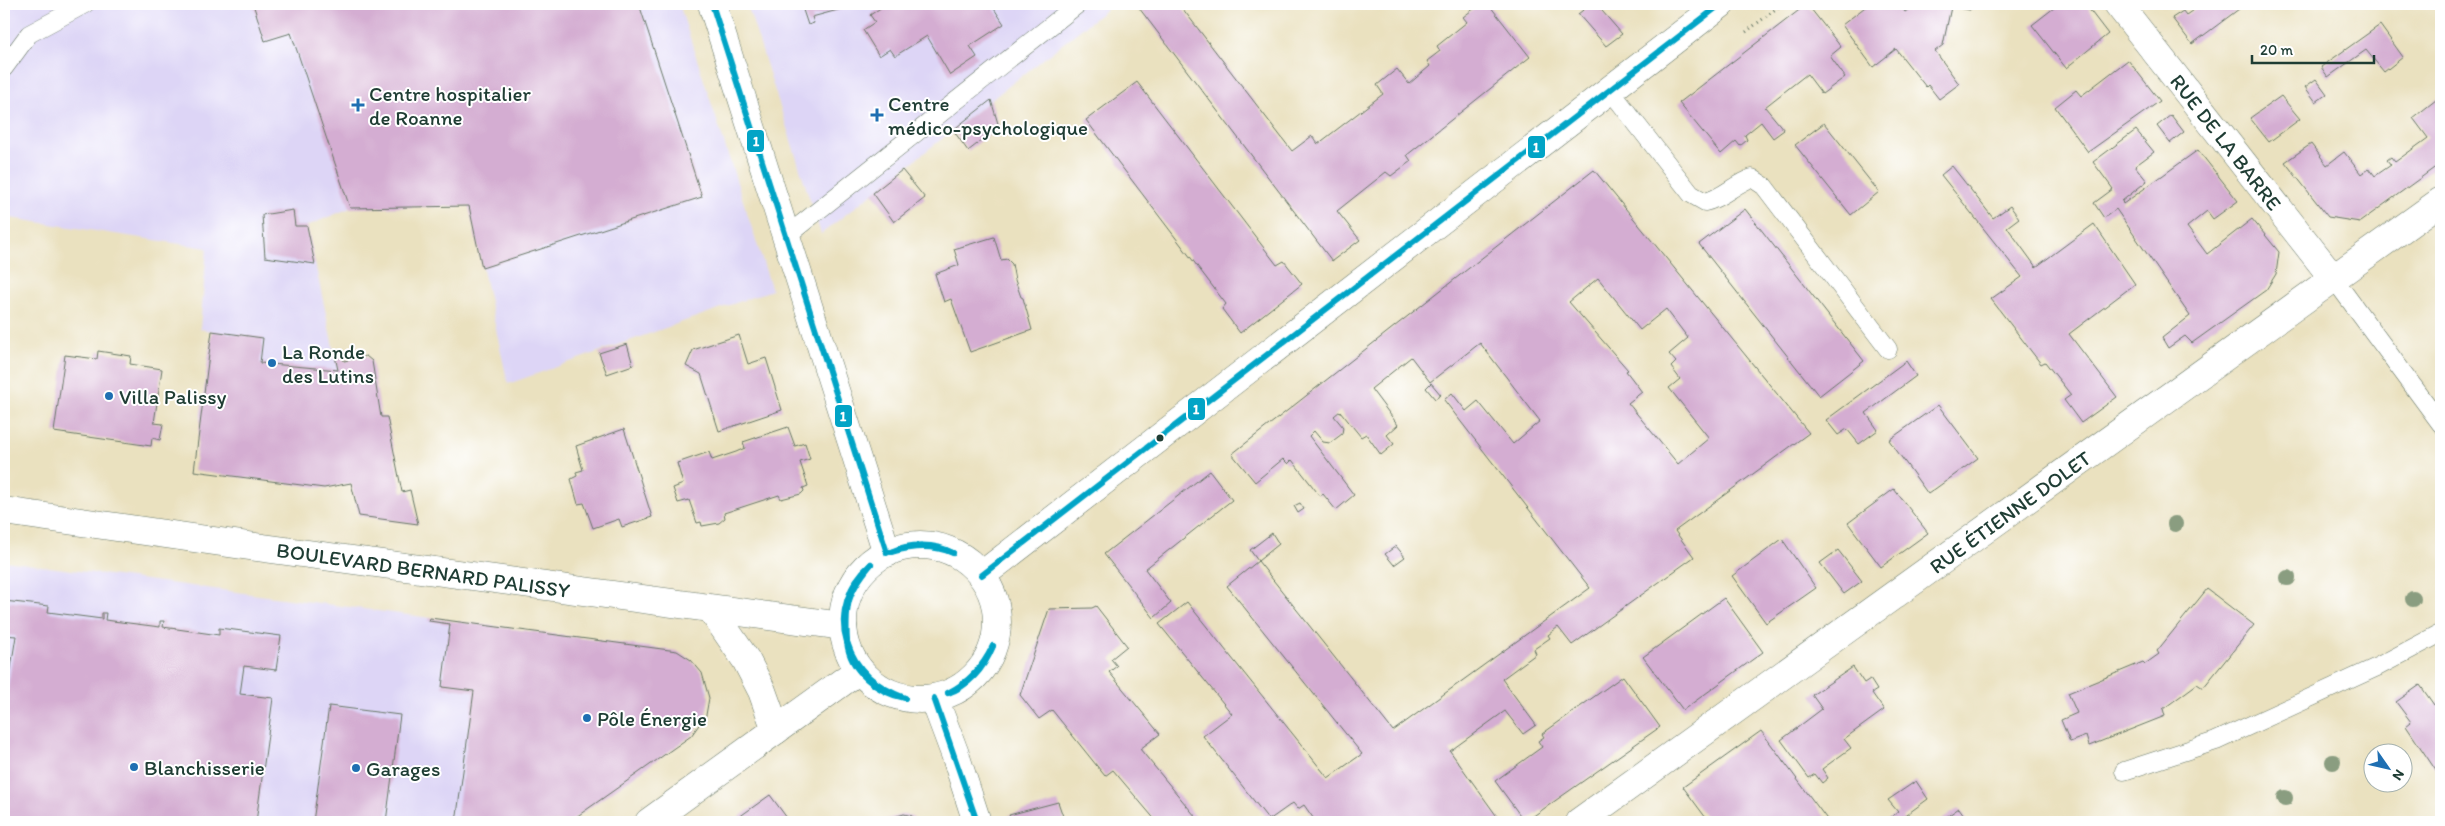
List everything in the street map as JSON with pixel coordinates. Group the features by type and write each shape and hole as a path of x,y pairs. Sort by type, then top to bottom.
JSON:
{"main road":[{"path":"712,4 886,553"},
{"path":"982,576 1721,4"},
{"name":"RUE DE LA BARRE","path":"2118,4 2334,279"},
{"name":"RUE ÉTIENNE DOLET","path":"1579,822 2441,201"},
{"name":"BOULEVARD BERNARD PALISSY","path":"4,510 843,626"},
{"path":"907,546 928,546 949,550 967,561 982,576 994,599 998,625 992,650 979,673 959,690 934,698 913,700 893,695 874,685 859,670 848,649 843,626 845,604 854,583 868,566 886,553 907,546"},
{"path":"711,609 746,660 762,691 776,730"},
{"path":"649,822 859,670"},
{"path":"934,698 977,822"}],"lane":[{"path":"4,68 29,34 85,4"},
{"path":"785,237 1078,4"},
{"path":"1610,90 1691,194 1705,202 1718,199 1740,182 1752,178 1764,186 1888,349"},
{"path":"2334,279 2441,424"},
{"path":"2124,771 2216,741 2377,667 2441,633"}],"shaded area":[{"name":"Centre hospitalier de Roanne","path":"4,4 679,4 772,290 508,384 469,206 350,208 307,226 338,370 351,483 324,488 230,476 211,422 200,420 212,331 200,329 207,248 4,217"},
{"name":"Centre médico-psychologique","path":"747,4 1113,4 821,234"},
{"path":"4,561 670,650 691,660 702,673 708,689 708,705 702,721 691,736 569,822 4,822"}],"building":[{"path":"253,4 298,4 299,7 310,4 639,4 702,197 482,268 469,206 350,208 291,33 265,41"},
{"path":"801,4 860,4 812,17 814,23 808,25"},
{"path":"884,4 991,4 1004,24 970,46 977,57 950,75 927,36 895,56 890,49 879,56 863,30 875,22 870,15"},
{"path":"1136,4 1179,4 1292,151 1312,136 1318,144 1383,94 1377,85 1397,69 1409,84 1430,66 1427,61 1440,51 1437,46 1467,22 1463,17 1480,4 1490,6 1530,57 1407,155 1411,161 1391,176 1386,172 1337,211 1360,240 1332,261"},
{"path":"1591,4 1596,4 1622,34 1606,46 1578,14"},
{"path":"1807,4 1841,47 1830,56 1845,77 1822,94 1807,74 1765,107 1784,130 1773,138 1761,122 1745,135 1747,140 1740,146 1736,141 1721,154 1679,103"},
{"path":"1869,4 1899,4 1905,12 1916,4 1972,4 1970,10 1951,7 1943,45 1935,51 1959,84 1939,99 1928,85 1926,87 1896,49 1873,67 1842,25"},
{"path":"2059,4 2085,4 2108,34 2066,68 2032,25"},
{"path":"2202,4 2241,4 2243,6 2192,44 2172,18 2183,11 2186,15"},
{"path":"2380,25 2403,57 2384,72 2366,50 2328,77 2321,67"},
{"path":"2128,60 2160,101 2088,152 2055,107 2076,90 2081,96"},
{"path":"2316,79 2327,94 2316,102 2305,87"},
{"path":"1137,82 1277,265 1284,261 1302,284 1240,333 1222,309 1226,304 1086,120"},
{"path":"2281,96 2300,119 2269,142 2250,118"},
{"path":"2441,96 2441,163 2360,222 2328,217 2285,162 2311,144 2327,165 2344,152 2361,174 2369,168 2375,176 2391,165 2387,160 2391,157 2395,162 2428,138 2413,118"},
{"path":"991,100 999,127 968,151 953,130"},
{"path":"2171,115 2184,132 2170,143 2157,126"},
{"path":"1824,123 1879,192 1851,215 1795,145"},
{"path":"2136,130 2154,152 2135,166 2147,181 2122,201 2123,204 2198,150 2238,201 2213,219 2207,211 2187,227 2207,254 2252,219 2279,252 2276,274 2266,290 2192,343 2185,336 2168,348 2162,338 2190,316 2116,209 2104,218 2094,203 2113,189 2093,162"},
{"path":"1952,166 1993,218 2010,206 2019,218 2007,227 2036,267 2094,224 2135,284 2069,334 2117,397 2081,423 2064,400 2071,395 2045,362 2041,364 1991,299 2022,277 1941,175"},
{"path":"902,170 925,198 894,222 873,193"},
{"path":"1594,170 1809,433 1675,531 1694,557 1572,645 1558,627 1548,635 1550,638 1534,649 1536,654 1502,679 1536,725 1523,734 1505,711 1450,751 1501,822 1316,822 1304,805 1298,809 1293,803 1269,820 1203,736 1232,714 1159,624 1187,602 1328,778 1362,754 1227,586 1258,561 1393,731 1590,588 1444,400 1452,393 1466,411 1478,401 1513,444 1540,421 1480,343 1430,382 1411,357 1371,389 1398,425 1387,435 1394,444 1381,455 1366,434 1361,437 1340,411 1334,416 1343,427 1342,434 1330,443 1323,442 1314,431 1309,436 1354,495 1336,510 1323,494 1320,496 1292,460 1288,464 1283,459 1255,482 1232,454","holes":["1598,278 1640,330 1666,309 1688,338 1669,354 1676,362 1671,367 1680,379 1669,388 1709,438 1678,464 1628,403 1642,392 1626,371 1628,370 1569,302"]},
{"path":"1745,209 1864,361 1819,396 1699,244"},
{"path":"293,210 295,226 307,226 315,264 265,257 262,215"},
{"path":"994,237 1001,260 1007,259 1012,264 1015,280 1023,298 1032,330 970,352 951,299 944,302 935,274 959,265 954,249"},
{"name":"La Ronde des Lutins","path":"212,331 263,338 260,363 338,370 335,356 343,355 344,361 366,356 372,361 381,417 387,417 402,492 410,490 418,524 359,516 351,483 324,488 194,471"},
{"path":"739,335 748,364 766,358 782,410 719,431 701,374 686,366 693,350"},
{"path":"627,344 633,365 607,374 599,353"},
{"name":"Villa Palissy","path":"98,351 131,356 130,364 162,369 154,423 163,424 160,440 152,438 151,446 54,432 65,355 97,359"},
{"path":"1906,361 1916,376 1866,413 1878,430 1859,444 1847,429 1838,435 1826,420"},
{"path":"1431,383 1441,395 1435,399 1426,388"},
{"path":"1938,405 1978,458 1928,494 1889,440"},
{"path":"788,427 795,446 805,443 810,459 800,462 808,486 803,488 804,491 801,494 781,499 779,495 724,513 725,518 719,523 702,526 701,522 697,523 689,500 678,503 673,488 683,484 677,463 709,452 712,460 745,448 743,442"},
{"path":"624,429 652,517 622,527 619,519 593,528 584,503 578,504 571,479 577,476 576,472 583,470 576,446"},
{"path":"1210,471 1232,500 1145,569 1171,603 1154,618 1104,554"},
{"path":"1894,489 1928,533 1881,567 1848,523"},
{"path":"1300,503 1304,509 1298,513 1294,506"},
{"path":"1272,533 1279,544 1258,561 1250,550"},
{"path":"1782,539 1816,588 1766,623 1732,576"},
{"path":"1396,546 1405,557 1394,565 1385,554"},
{"path":"1838,550 1862,581 1844,594 1820,563"},
{"path":"2207,589 2254,625 2203,688 2197,684 2163,709 2165,716 2089,746 2086,736 2070,742 2061,720 2077,713 2068,693 2143,662 2145,664 2159,654 2157,651"},
{"path":"1724,598 1763,652 1683,710 1643,657"},
{"name":"Blanchisserie","path":"4,601 49,606 48,612 102,619 102,613 106,613 105,620 160,627 160,621 164,621 163,627 219,635 219,628 281,636 276,670 244,666 240,694 273,698 256,822 4,822 4,712 16,636 4,635"},
{"path":"1096,606 1127,646 1111,659 1117,666 1109,672 1160,734 1140,749 1200,822 1157,822 1113,770 1105,776 1052,710 1039,719 1020,695 1049,609 1092,608"},
{"name":"Pôle Énergie","path":"430,618 677,651 691,660 702,673 709,698 706,715 691,736 569,822 456,822 474,691 442,687 450,624 429,621"},
{"path":"1853,667 1864,683 1870,679 1877,690 1872,693 1884,710 1844,739 1851,748 1822,769 1828,778 1822,783 1815,774 1809,778 1781,740 1822,709 1812,695"},
{"path":"1623,676 1660,727 1525,822 1495,781 1542,747 1538,741 1544,737 1542,734"},
{"path":"2420,685 2434,705 2441,700 2441,778 2406,726 2411,722 2396,702"},
{"name":"Garages","path":"329,706 400,715 386,822 313,822"},
{"path":"1761,731 1829,822 1753,822 1749,817 1743,822 1709,822 1683,787"},
{"path":"1916,781 1928,799 1902,818 1905,822 1884,822 1898,812 1888,800"},
{"path":"770,795 790,822 732,822"},
{"path":"1058,802 1065,822 1012,822 1009,815"},
{"path":"1959,808 1969,822 1939,822"},
{"path":"904,814 912,816 918,822 877,822"}],"transit line":[{"name":"1","path":"712,4 887,553"},
{"name":"1","path":"982,575 1721,4"},
{"name":"1","path":"891,552 906,547 922,545 938,547 953,553"},
{"name":"1","path":"891,552 907,548 930,547 953,553"},
{"name":"1","path":"847,642 844,621 847,600 857,580 871,564"},
{"name":"1","path":"847,642 847,609 849,600 857,583 871,564"},
{"name":"1","path":"847,642 856,661 868,677 885,689 905,698"},
{"name":"1","path":"847,642 849,653 867,679 885,691 905,698"},
{"name":"1","path":"948,693 974,674 993,646"},
{"name":"1","path":"948,693 956,690 975,675 993,646"},
{"name":"1","path":"934,698 977,822"}],"place":[{"name":"Centre hospitalier de Roanne","path":"358,105"},
{"name":"Centre médico-psychologique","path":"877,115"},
{"name":"La Ronde des Lutins","path":"272,363"},
{"name":"Villa Palissy","path":"109,396"},
{"name":"Pôle Énergie","path":"587,718"},
{"name":"Blanchisserie","path":"134,767"},
{"name":"Garages","path":"356,768"}]}
